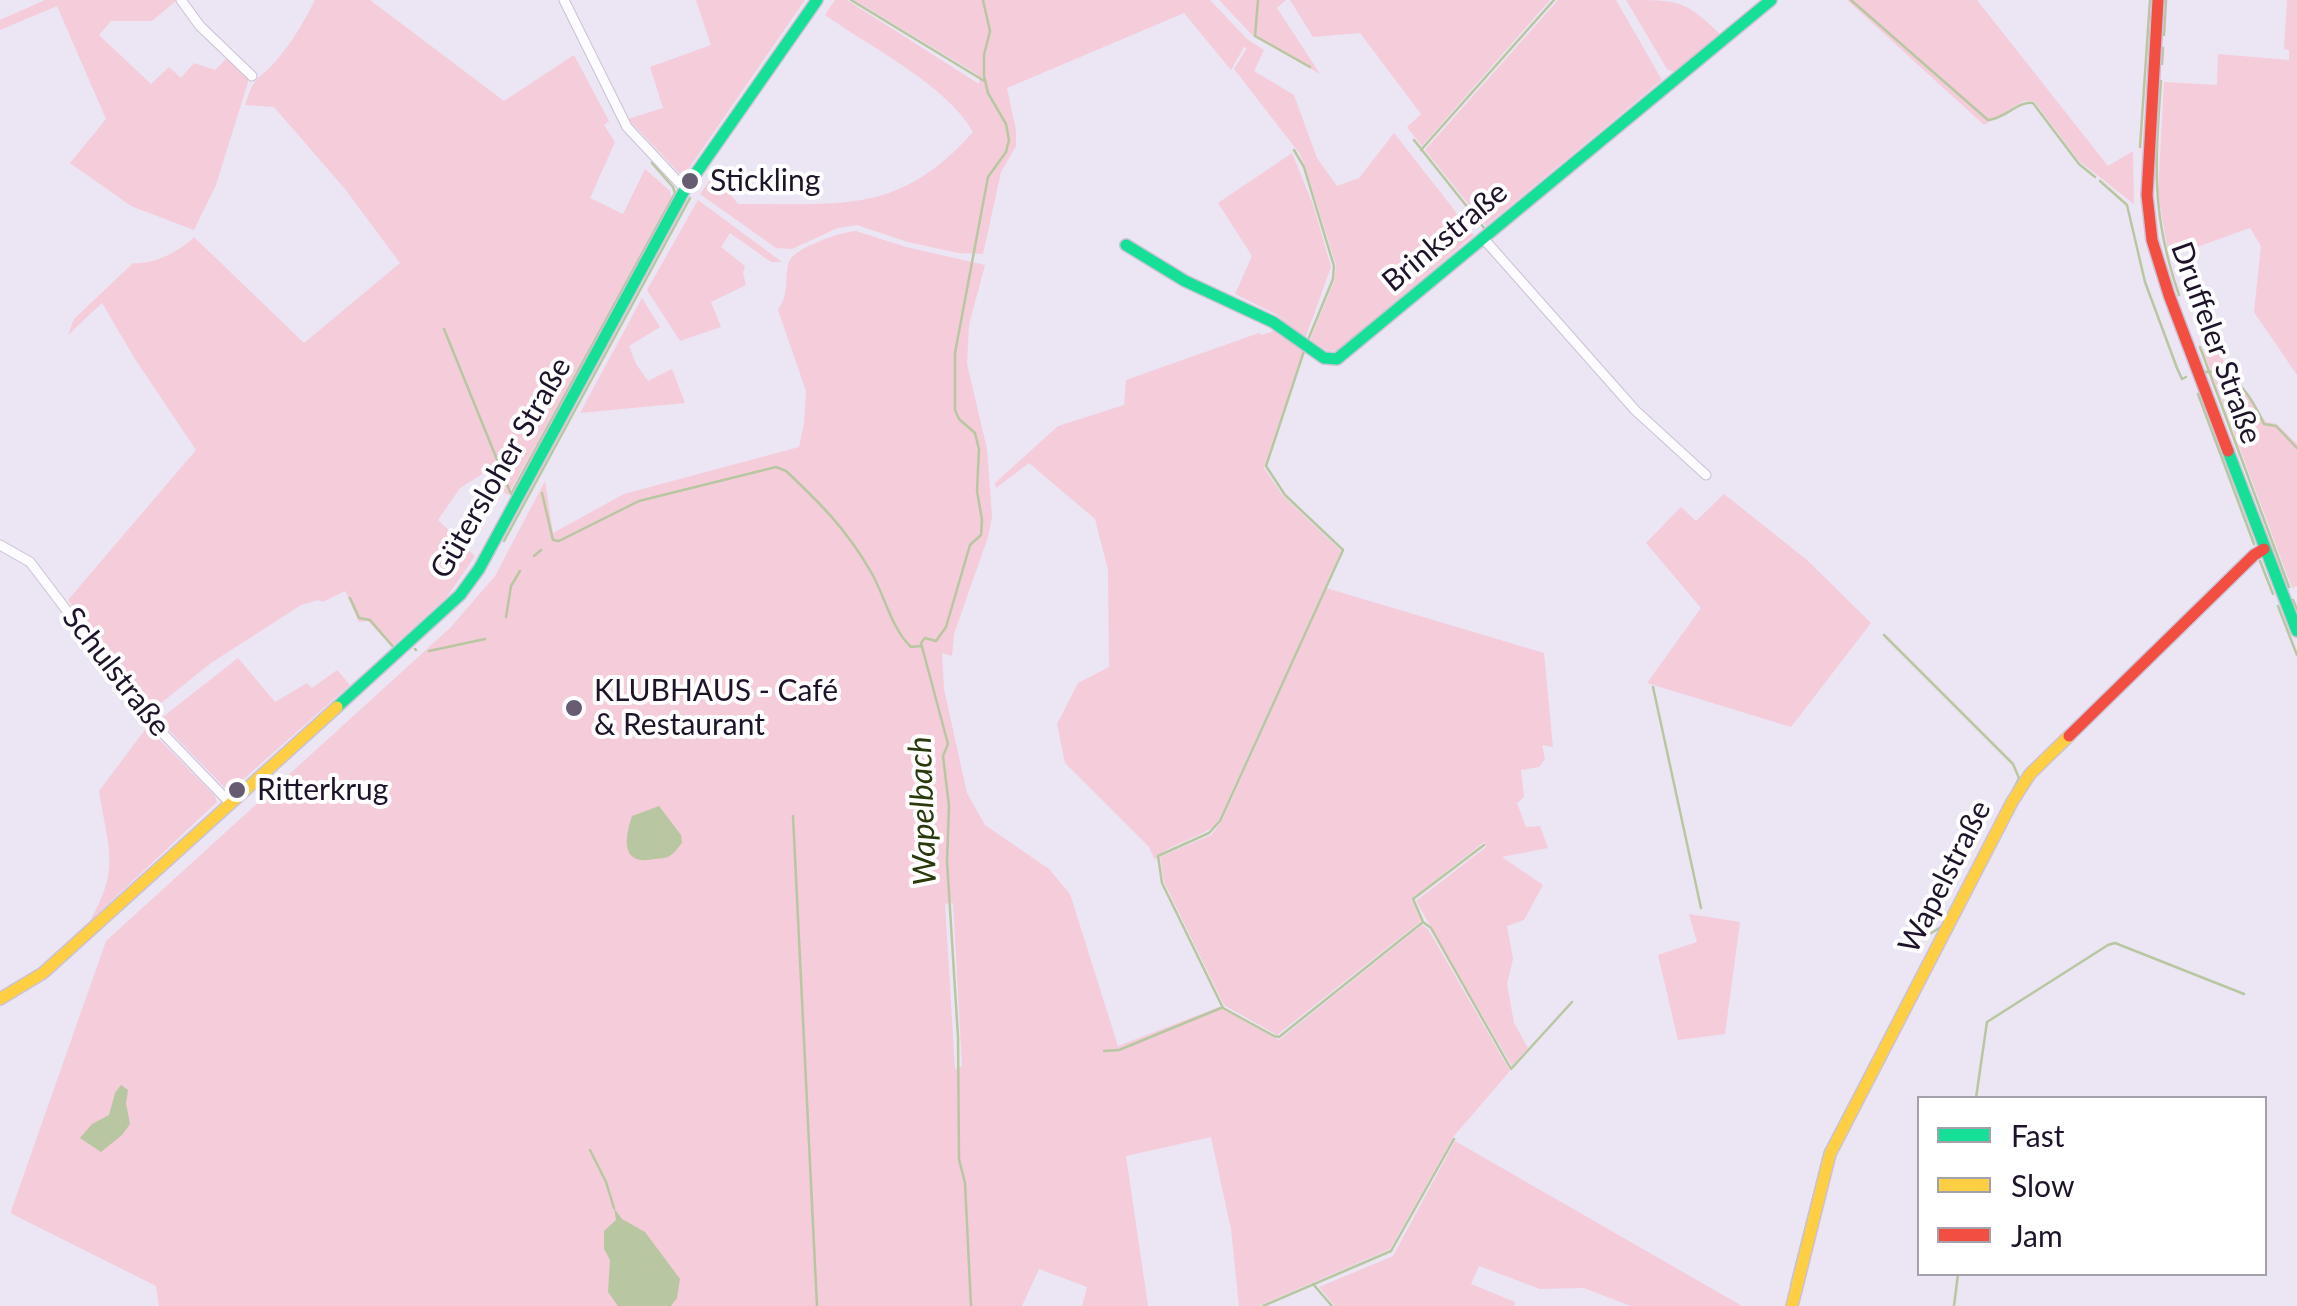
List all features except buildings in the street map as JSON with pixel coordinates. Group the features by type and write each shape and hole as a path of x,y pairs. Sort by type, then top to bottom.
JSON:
{"street":[{"path":"181,0 200,26 252,76"},
{"path":"564,0 626,127 685,188"},
{"name":"Gütersloher Straße","path":"0,999 43,973 460,596 479,569 685,188 817,0"},
{"name":"Brinkstraße","path":"1126,245 1185,281 1273,322 1324,358 1337,358 1771,0"},
{"name":"Druffeler Straße","path":"2158,0 2146,170 2152,240 2169,295 2297,631"},
{"path":"1483,238 1634,410 1706,476"},
{"name":"Schulstraße","path":"0,545 30,562 149,720 230,804"},
{"name":"Wapelstraße","path":"1792,1306 1830,1154 2012,802 2030,774 2264,549"}],"shaded area":[{"path":"45,0 177,0 152,21 111,21 99,35 151,84 169,67 181,78 194,63 215,70 228,57 249,79 216,185 194,230 131,206 70,163 106,119 57,6 0,30 0,20"},
{"path":"315,0 370,0 504,101 574,55 609,121 604,125 615,142 590,198 623,214 645,169 670,191 672,201 508,495 498,489 489,470 460,488 438,520 475,556 447,597 392,647 368,621 359,622 345,591 323,602 301,605 211,663 151,711 68,600 196,450 102,303 68,335 74,319 133,263 166,256 194,237 304,343 400,263 345,189 274,107 245,105 254,83 287,47"},
{"path":"696,0 805,0 683,177 628,119 663,108 650,67 711,45"},
{"path":"835,0 847,0 979,84 980,77 972,71 854,0 1210,0 1247,39 1264,50 1254,71 1294,95 1317,158 1337,186 1359,178 1394,133 1474,235 1337,350 1329,352 1310,340 1335,279 1336,265 1305,166 1300,154 1234,69 1247,48 1244,47 1231,70 1184,13 1007,88 1016,146 1001,172 983,254 908,242 857,225 838,228 792,249 776,248 700,194 714,174 738,204 866,199 919,179 973,132 927,83 825,15"},
{"path":"1219,0 1286,0 1277,8 1320,74 1253,36"},
{"path":"1290,0 1550,0 1422,146 1407,127 1421,114 1360,33 1313,37"},
{"path":"1558,0 1616,0 1662,80 1486,226 1425,150"},
{"path":"1626,0 1679,4 1698,14 1720,34 1674,72 1667,69"},
{"path":"1847,0 1977,0 2108,166 2133,151 2134,204 2079,161 2034,101 2024,101 1984,125"},
{"path":"2287,0 2297,0 2297,375 2254,312 2261,246 2250,228 2169,257 2158,193 2164,82 2217,85 2218,54 2289,60 2289,50 2284,49"},
{"path":"1292,153 1314,207 1331,267 1305,339 1277,315 1235,294 1252,256 1218,203"},
{"path":"698,200 782,262 771,262 730,233 721,247 745,266 746,285 711,302 721,327 680,341 647,290"},
{"path":"849,232 985,265 969,325 967,364 987,449 992,517 954,634 952,656 942,653 944,689 967,793 985,825 1049,869 1070,894 1118,1046 1219,1007 1279,1040 1422,925 1428,929 1510,1071 1454,1136 1390,1249 1258,1306 1239,1306 1231,1229 1211,1137 1126,1156 1148,1306 1082,1306 1087,1287 1039,1269 1022,1306 159,1306 156,1286 12,1214 106,941 450,628 495,576 545,481 553,533 624,494 799,447 806,391 778,310 787,269 799,251","holes":["953,903 962,1066 955,1069 945,904"]},
{"path":"642,298 660,327 629,346 636,364 648,381 672,369 685,403 580,413"},
{"path":"1279,329 1304,347 1264,468 1283,496 1341,551 1217,824 1155,860 1149,847 1065,763 1057,724 1078,683 1109,667 1108,570 1095,519 1029,463 996,488 995,483 1058,426 1124,405 1126,380"},
{"path":"2212,344 2266,422 2277,424 2297,444 2297,586 2292,588 2203,350"},
{"path":"1724,494 1807,560 1871,623 1791,727 1647,683 1701,608 1646,543 1681,507 1696,521"},
{"path":"1326,588 1544,653 1553,747 1542,745 1545,759 1539,767 1521,770 1524,797 1517,803 1526,827 1540,826 1548,848 1502,857 1543,885 1524,920 1507,926 1513,959 1507,984 1514,1023 1528,1048 1512,1066 1416,901 1486,847 1484,842 1411,899 1421,921 1277,1035 1224,1005 1164,882 1160,857 1211,835 1222,821"},
{"path":"238,658 275,702 307,683 312,688 337,670 350,685 231,790 159,720"},
{"path":"147,727 217,802 90,921 106,886 110,858 99,791"},
{"path":"659,806 681,835 682,843 667,857 636,859 627,842 632,816"},
{"path":"1689,914 1740,922 1725,1034 1678,1040 1658,955 1697,942"},
{"path":"121,1085 128,1090 130,1124 101,1152 80,1138 92,1124 109,1115"},
{"path":"1455,1141 1742,1306 1631,1306 1584,1288 1540,1289 1479,1266 1471,1284 1515,1302 1514,1306 1335,1306 1319,1287 1393,1256"},
{"path":"614,1208 622,1219 645,1232 680,1279 677,1298 671,1306 618,1306 608,1292 610,1260 604,1249 604,1231 616,1220"}],"waterway":[{"path":"851,0 986,82"},
{"name":"Wapelbach","path":"971,1306 965,1183 959,1159 958,1037 947,861 949,806 943,756 948,744 921,643 925,638 936,641 946,627 970,545 981,535 979,449 975,433 955,410 955,353 988,177 1006,152 1009,140 1006,124 988,93 984,76 990,31 983,0"},
{"path":"1258,0 1255,36 1310,67"},
{"path":"1421,150 1554,0"},
{"path":"1851,0 1988,120 2033,103 2079,164 2095,177"},
{"path":"2140,147 2150,0"},
{"path":"2164,35 2166,0"},
{"path":"2162,64 2163,48"},
{"path":"2161,81 2157,138 2159,214 2179,295"},
{"path":"1414,140 1484,228"},
{"path":"1294,150 1304,167 1334,266 1333,279 1308,340"},
{"path":"444,329 511,494 675,193 652,163"},
{"path":"2100,181 2127,205 2145,282 2177,368 2182,379 2186,377"},
{"path":"504,541 690,198"},
{"path":"1335,353 1456,253"},
{"path":"2200,347 2289,587"},
{"path":"1304,351 1266,466 1285,495 1343,550 1220,821 1209,833 1158,856 1162,883 1223,1008 1274,1036 1279,1037 1423,922 1431,928 1511,1069 1572,1002"},
{"path":"2205,372 2234,380 2249,396 2264,424 2276,426 2297,448"},
{"path":"2198,394 2254,544"},
{"path":"542,493 553,540 559,541 639,501 776,467 786,471 853,543 904,639 911,647 921,646"},
{"path":"534,556 541,550"},
{"path":"2260,561 2273,594"},
{"path":"506,617 511,586 520,571"},
{"path":"350,598 359,618 370,620 395,649"},
{"path":"2293,600 2297,609"},
{"path":"2278,606 2297,655"},
{"path":"1884,635 2013,764 2019,778 2012,792"},
{"path":"429,651 485,639"},
{"path":"1653,687 1701,908"},
{"path":"793,816 817,1306"},
{"path":"1423,922 1413,899 1484,845"},
{"path":"1928,935 1941,927"},
{"path":"1976,1096 1987,1022 2108,945 2115,943 2244,994"},
{"path":"1104,1051 1119,1050 1221,1008"},
{"path":"1791,1285 1825,1151 1873,1059"},
{"path":"1263,1306 1391,1251 1454,1139"},
{"path":"590,1150 614,1208"},
{"path":"1954,1306 1958,1276"},
{"path":"1313,1284 1332,1306"}],"traffic: fast":[{"path":"337,707 460,595 479,569 685,189 817,0"},
{"path":"1126,245 1185,281 1273,322 1324,358 1337,359 1771,0"},
{"path":"2228,451 2297,631"}],"traffic: slow":[{"path":"0,999 43,973 337,707"},
{"path":"1792,1306 1830,1154 2012,802 2030,774 2069,736"}],"traffic: jam":[{"path":"2158,0 2147,195 2152,240 2228,451"},
{"path":"2069,736 2264,549"}],"place":[{"name":"Stickling","path":"690,181"},
{"name":"KLUBHAUS - Café & Restaurant","path":"574,708"},
{"name":"Ritterkrug","path":"237,790"}]}
